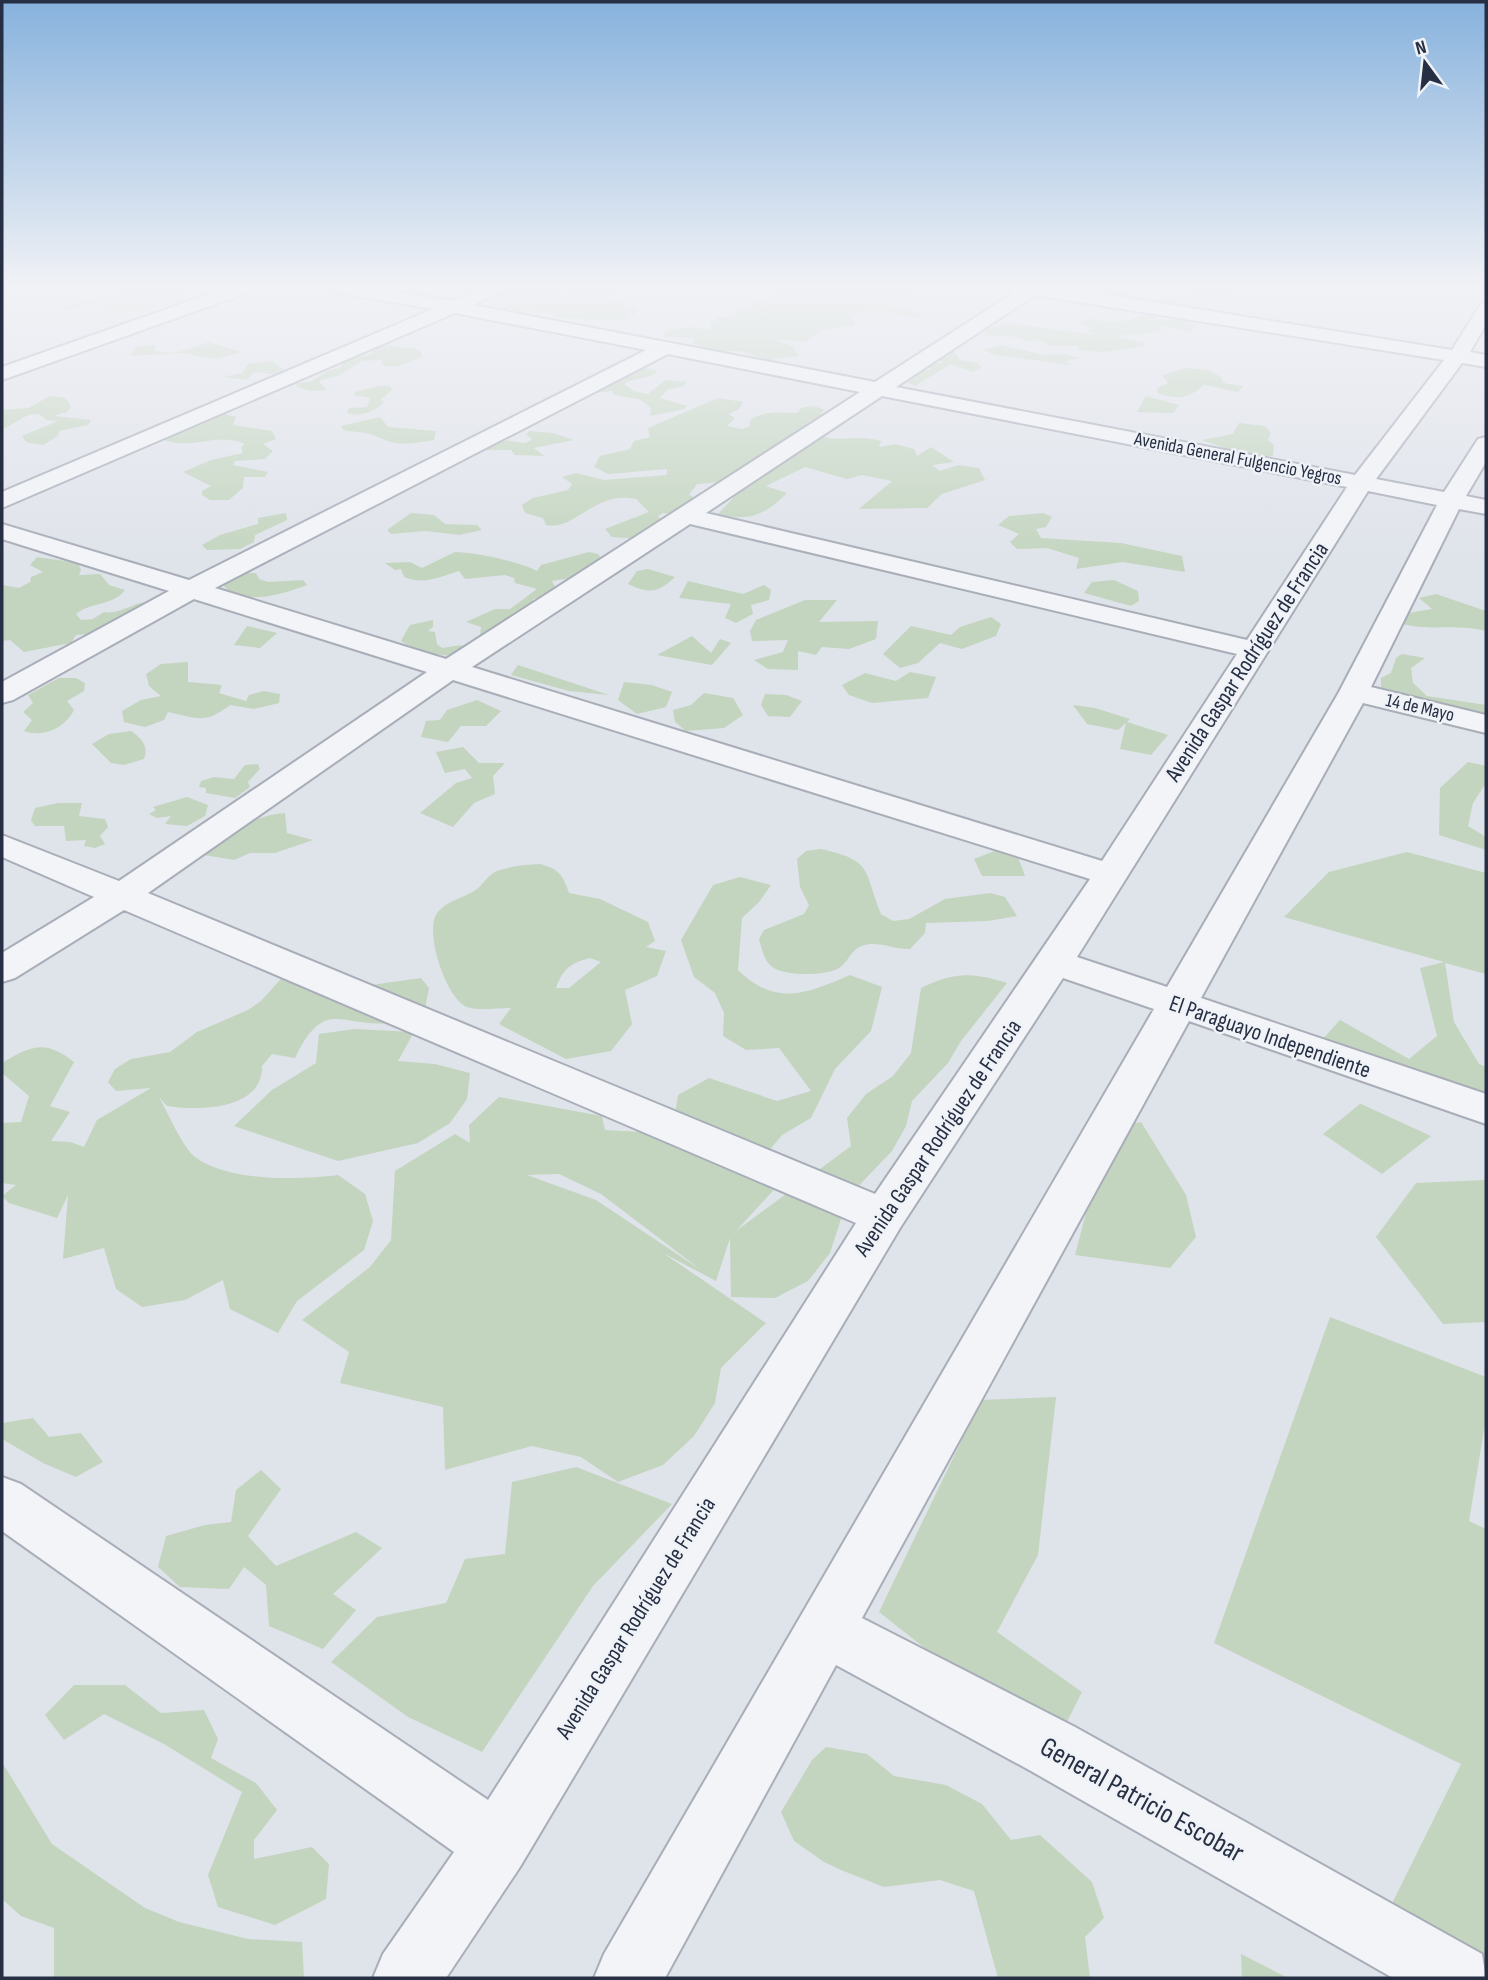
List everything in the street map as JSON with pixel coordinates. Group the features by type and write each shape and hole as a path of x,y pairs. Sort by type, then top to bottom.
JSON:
{"street":[{"path":"2,501 289,377"},
{"path":"2,694 191,590 607,377"},
{"name":"Avenida General Fulgencio Yegros","path":"818,377 1469,504"},
{"path":"2,970 122,895 449,670 895,377"},
{"name":"Avenida Gaspar Rodríguez de Francia","path":"407,1978 497,1843 884,1216 1112,875 1361,483 1456,377"},
{"path":"628,1978 1354,692 1469,504 1486,444"},
{"path":"684,515 1255,650"},
{"path":"2,531 1112,875"},
{"name":"14 de Mayo","path":"1354,692 1486,724"},
{"path":"2,845 884,1216"},
{"name":"El Paraguayo Independiente","path":"1055,962 1486,1109"},
{"path":"2,1501 497,1843"},
{"name":"General Patricio Escobar","path":"823,1629 1053,1749 1458,1978"}],"green space":[{"path":"318,377 332,377 321,380 320,383 327,390 310,391 297,387 296,383"},
{"path":"619,377 644,377 624,384 634,391 648,394 665,380 686,382 684,386 667,390 660,398 687,406 685,409 650,416 651,408 639,399 614,395 612,391 597,393 593,390"},
{"path":"914,377 929,377 915,386 906,382"},
{"path":"1164,377 1221,377 1223,383 1243,386 1238,392 1204,385 1182,397 1157,393 1157,388 1168,383"},
{"path":"390,386 392,390 381,399 384,402 380,406 362,414 347,413 349,408 367,407 370,398 354,395 355,392"},
{"path":"50,396 65,398 71,406 67,412 54,416 91,420 88,425 59,431 58,436 43,445 26,442 22,436 58,421 31,414 2,429 2,410 28,408"},
{"path":"1146,396 1179,405 1173,413 1137,412"},
{"path":"718,398 743,402 739,409 729,414 735,418 727,426 742,429 750,426 750,420 761,415 797,413 801,408 814,406 825,410 821,413 823,417 809,421 806,429 794,432 794,437 739,468 739,475 719,482 697,484 689,495 710,504 684,515 663,513 658,516 665,528 639,539 612,537 605,529 649,512 636,499 608,500 557,525 546,525 543,518 525,513 522,505 533,498 568,490 572,484 562,477 576,473 604,480 667,475 667,469 608,474 594,467 600,456 630,449 634,441 650,437 648,428"},
{"path":"225,414 236,417 233,425 272,431 276,439 263,444 273,451 265,459 235,461 233,465 268,472 265,477 244,477 243,488 229,500 210,500 202,495 202,491 211,486 183,472 211,460 243,453 241,447 245,444 224,439 180,443 159,437 207,416"},
{"path":"380,417 388,427 436,431 434,440 397,443 369,434 343,430 341,426"},
{"path":"1239,423 1265,426 1271,433 1268,440 1274,445 1273,456 1249,457 1202,440 1233,434"},
{"path":"529,431 553,433 574,440 534,448 544,456 515,455 511,450 487,450 485,445 495,439 524,443 532,440 526,434"},
{"path":"820,435 833,439 872,439 881,441 879,447 895,444 914,449 917,456 931,447 954,462 932,465 940,471 958,465 979,468 985,480 942,494 927,508 859,509 892,481 862,475 847,479 805,467 766,486 787,493 764,511 748,517 718,514 750,480"},
{"path":"286,513 287,520 255,535 254,542 240,549 207,550 202,545 220,535 258,524 258,518"},
{"path":"411,513 434,515 445,524 477,525 482,530 459,535 426,531 391,534 387,530"},
{"path":"1043,513 1052,517 1046,527 1036,529 1041,538 1121,543 1182,556 1185,572 1123,562 1076,569 1079,558 1047,548 1017,549 1010,542 1019,534 998,525 1009,516"},
{"path":"455,552 497,558 537,571 541,565 589,552 598,554 604,562 571,578 552,581 557,590 548,596 533,599 532,607 484,638 480,636 481,627 466,622 495,609 510,609 537,589 515,583 514,578 505,575 465,579 459,571 432,579 411,579 404,577 401,569 395,570 385,563 410,562 422,568"},
{"path":"37,557 78,563 81,570 79,575 100,574 109,585 125,590 114,599 88,607 76,614 81,620 153,601 115,632 76,635 71,643 24,652 10,640 2,641 2,585 19,588 30,582 31,577 43,572 30,565"},
{"path":"648,569 675,577 653,590 628,584 637,571"},
{"path":"239,573 256,573 259,579 268,582 303,580 307,585 274,595 249,597 228,590 221,582"},
{"path":"1114,580 1138,591 1139,601 1131,606 1084,593 1092,582"},
{"path":"688,581 743,594 764,585 771,590 769,600 751,605 753,614 736,623 725,618 731,604 679,598"},
{"path":"1436,594 1486,611 1486,631 1399,623 1403,614 1432,609 1419,598"},
{"path":"805,600 837,600 819,622 878,621 876,639 849,649 822,647 816,655 798,651 798,670 768,669 754,660 783,652 788,640 752,641 750,631 756,620"},
{"path":"991,617 1001,624 996,636 962,649 940,643 918,663 900,668 883,654 911,626 951,635 960,627"},
{"path":"433,620 433,627 428,631 435,632 437,644 442,648 461,645 468,652 461,655 434,654 401,641 410,625"},
{"path":"247,626 277,633 260,648 234,645"},
{"path":"692,636 711,653 720,639 731,643 712,665 657,655"},
{"path":"1402,654 1425,658 1411,668 1413,683 1427,696 1486,705 1486,721 1395,698 1381,688 1381,678 1391,673 1396,658"},
{"path":"188,662 188,682 222,685 219,693 246,701 249,695 264,691 280,694 279,703 254,709 230,705 207,718 168,712 164,720 145,727 124,722 122,711 141,700 161,696 149,686 146,674 161,664"},
{"path":"518,665 609,695 569,691 511,675"},
{"path":"910,672 936,677 928,698 872,703 849,695 842,685 865,673 896,681"},
{"path":"59,678 76,678 85,683 84,691 67,701 74,710 65,722 53,730 39,733 24,731 32,720 23,712 33,703 28,695"},
{"path":"624,682 652,685 672,692 666,707 637,714 618,700"},
{"path":"704,693 733,698 743,715 724,728 686,731 675,722 673,710 691,705"},
{"path":"765,694 786,695 802,701 790,717 768,716 761,705"},
{"path":"477,700 501,711 486,726 461,726 448,742 421,737 426,721 440,720 447,710"},
{"path":"1073,705 1095,708 1130,719 1127,722 1168,735 1151,755 1120,749 1126,723 1118,730 1087,724"},
{"path":"131,731 143,743 144,759 124,765 111,763 92,744 109,734"},
{"path":"463,747 479,763 505,763 493,776 495,794 474,803 453,827 420,813 456,783 472,778 465,769 445,773 436,752"},
{"path":"1468,762 1486,766 1486,783 1473,803 1468,826 1486,837 1486,850 1439,835 1440,788"},
{"path":"258,764 260,769 248,782 250,787 235,798 206,793 206,788 199,787 201,781 214,777 234,779 245,765"},
{"path":"187,797 208,805 205,816 187,826 165,824 171,816 157,818 149,814 156,810 153,807"},
{"path":"58,803 82,803 79,816 105,819 108,827 100,836 105,844 95,848 84,846 86,840 66,841 64,826 35,826 31,820 35,808"},
{"path":"285,813 287,833 313,840 275,853 250,853 234,860 204,855 252,822 262,817"},
{"path":"1013,844 1025,876 982,876 974,859"},
{"path":"821,849 850,858 864,869 881,914 893,921 909,919 945,899 990,893 1005,897 1017,916 988,921 926,923 925,933 910,949 867,944 858,948 833,971 806,974 780,971 768,962 759,939 764,930 804,914 809,905 800,887 797,859 806,851"},
{"path":"1407,852 1486,873 1486,974 1445,963 1454,1022 1479,1064 1486,1067 1486,1100 1320,1042 1340,1020 1409,1059 1437,1036 1420,968 1444,962 1284,917 1329,872"},
{"path":"540,864 552,868 562,877 569,893 600,899 648,922 655,941 646,947 666,951 657,976 625,990 632,1024 611,1051 566,1059 499,1024 511,1008 472,1008 459,1002 440,966 433,937 433,924 440,910 477,889 497,871","holes":["590,958 601,962 569,988 556,988 565,971 577,962"]},
{"path":"740,877 771,885 759,902 742,918 738,970 752,982 779,993 792,993 805,992 850,975 882,987 871,1031 835,1069 811,1118 782,1135 763,1158 780,1183 736,1231 851,1146 847,1118 866,1094 893,1076 911,1053 921,988 963,975 1007,983 961,1041 948,1063 912,1101 906,1126 892,1151 848,1197 830,1253 808,1281 775,1298 731,1297 730,1238 716,1281 663,1253 766,1323 721,1368 715,1403 694,1436 663,1465 618,1482 581,1457 532,1446 445,1470 443,1407 340,1383 349,1352 302,1320 370,1267 391,1240 395,1171 455,1134 470,1143 469,1125 499,1097 602,1116 605,1130 642,1132 690,1144 674,1121 678,1095 709,1078 777,1101 811,1091 779,1048 746,1050 723,1036 724,1013 715,993 694,977 681,940 713,885","holes":["559,1174 601,1194 701,1270 596,1200 527,1175"]},
{"path":"321,965 336,970 350,988 421,978 429,988 425,1009 395,1022 327,1020 306,1038 295,1058 272,1054 262,1066 260,1081 252,1092 227,1104 180,1108 167,1106 159,1097 185,1146 195,1157 209,1165 226,1171 264,1177 338,1175 365,1194 373,1221 364,1250 297,1301 278,1333 230,1309 223,1280 185,1300 142,1307 116,1289 104,1248 63,1259 68,1195 57,1218 9,1203 2,1196 16,1185 2,1183 2,1123 21,1122 29,1096 2,1073 2,1063 21,1052 38,1048 55,1050 74,1062 50,1106 70,1112 51,1141 70,1142 84,1147 97,1120 151,1088 116,1091 108,1082 115,1069 131,1059 170,1052 197,1032 248,1010 261,1001 288,971"},
{"path":"355,1029 414,1032 398,1061 435,1064 470,1073 467,1099 450,1123 418,1143 338,1161 234,1126 272,1090 316,1063 319,1034"},
{"path":"1360,1104 1431,1136 1382,1174 1323,1134"},
{"path":"1141,1122 1186,1195 1196,1237 1170,1268 1075,1255 1108,1129"},
{"path":"1486,1180 1486,1322 1443,1324 1376,1237 1416,1183"},
{"path":"1330,1317 1486,1377 1486,1418 1469,1521 1486,1529 1486,1978 1420,1978 1367,1954 1461,1764 1214,1643"},
{"path":"1056,1397 1038,1555 997,1632 1082,1692 1053,1749 879,1612 981,1400"},
{"path":"33,1418 49,1437 81,1433 103,1462 76,1477 43,1463 2,1439 2,1423"},
{"path":"576,1467 672,1504 593,1586 482,1752 408,1717 331,1662 377,1617 446,1603 465,1559 505,1554 512,1482"},
{"path":"261,1470 281,1489 248,1536 276,1566 356,1532 382,1548 333,1594 356,1610 323,1649 269,1626 266,1585 244,1567 229,1589 180,1587 158,1567 166,1536 205,1525 231,1522 236,1490"},
{"path":"74,1685 125,1685 161,1713 204,1710 218,1739 211,1758 256,1783 277,1810 254,1840 254,1859 312,1847 329,1864 326,1899 275,1925 218,1907 208,1875 242,1792 164,1744 104,1714 64,1740 45,1715"},
{"path":"826,1747 867,1754 894,1776 946,1785 982,1804 1011,1840 1040,1835 1092,1882 1104,1918 1085,1937 1090,1978 998,1978 974,1891 940,1880 884,1887 824,1862 794,1841 781,1812 812,1760"},
{"path":"2,1762 52,1844 145,1908 179,1922 248,1939 302,1942 304,1978 54,1978 54,1928 21,1916 2,1899"},
{"path":"1241,1954 1288,1978 1242,1978"}]}
